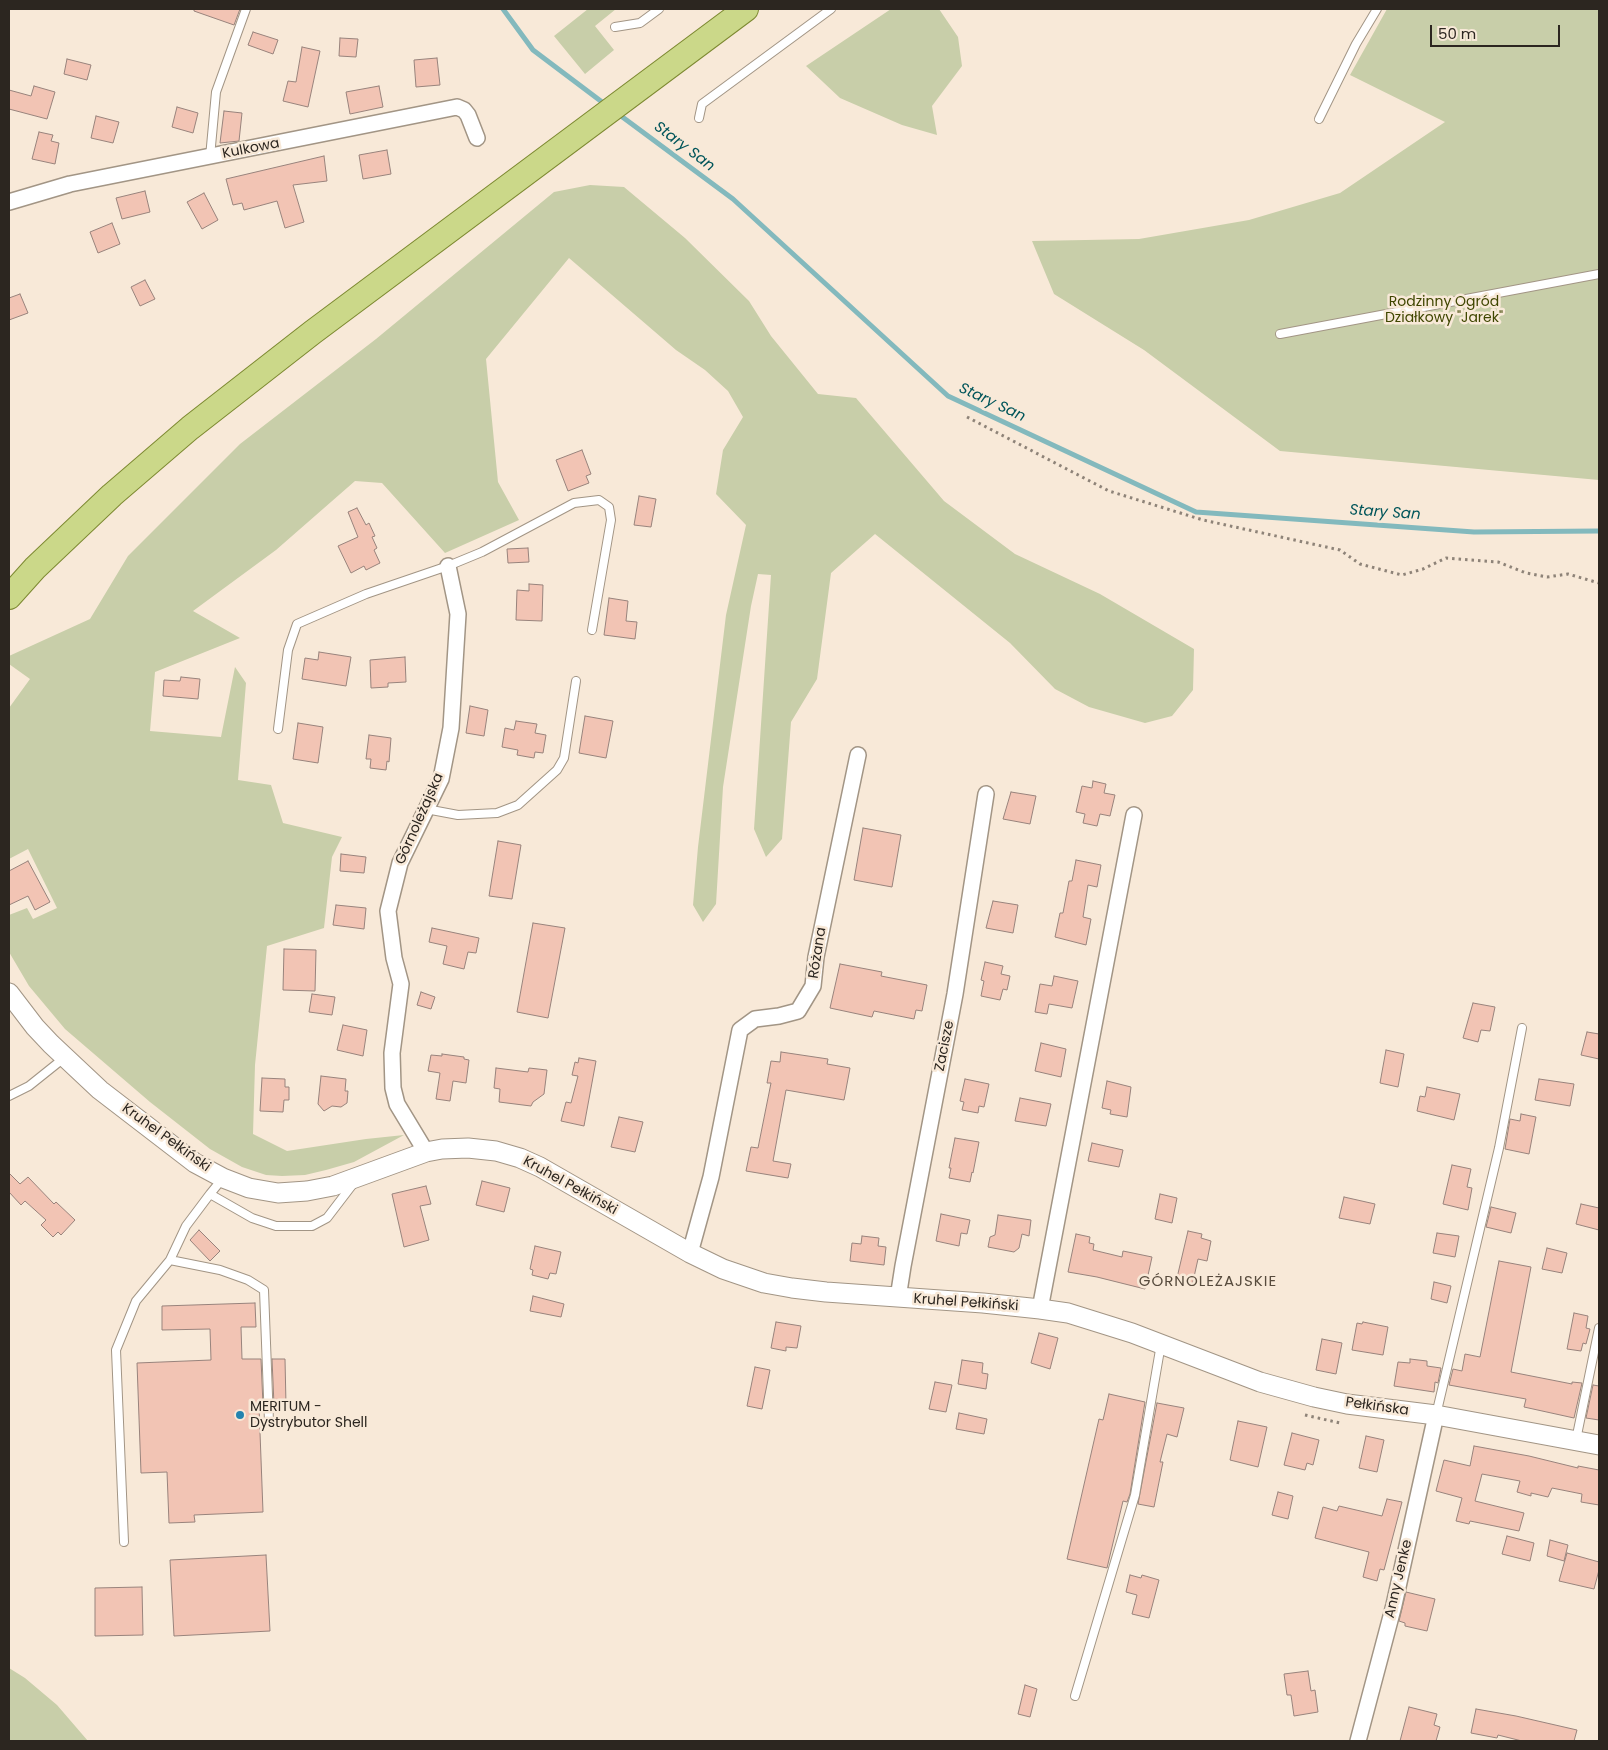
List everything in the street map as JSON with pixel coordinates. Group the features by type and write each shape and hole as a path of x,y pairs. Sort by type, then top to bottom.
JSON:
{"main road":[{"path":"9,597 35,568 112,495 190,428 321,327 746,9"}],"street":[{"name":"Kulkowa","path":"9,202 70,184 457,107 464,110 468,115 477,138"},
{"name":"Górnoleżajska","path":"426,1152 397,1104 393,1088 392,1053 401,984 394,958 388,911 400,863 440,779 451,728 458,614 448,566"},
{"name":"Różana","path":"690,1253 711,1177 740,1030 755,1019 798,1011 813,986 816,957 858,755"},
{"name":"Zacisze","path":"898,1298 955,994 986,794"},
{"path":"1040,1308 1134,815"},
{"name":"Kruhel Pełkiński","path":"9,992 35,1028 64,1058 100,1090 195,1163 223,1178 249,1188 278,1193 306,1191 333,1186 358,1178 426,1152 442,1149 478,1148 496,1151 520,1158 540,1167 690,1253 723,1269 764,1283 808,1290 1040,1308 1093,1320 1161,1344"},
{"name":"Pełkińska","path":"1161,1344 1290,1392 1347,1404 1436,1415 1599,1445"},
{"name":"Anny Jenke","path":"1358,1741 1394,1605 1436,1415"}],"lane":[{"path":"210,157 216,92 246,9"},
{"path":"615,27 640,23 659,9"},
{"path":"699,118 702,104 831,9"},
{"path":"1319,119 1356,44 1377,9"},
{"path":"1280,334 1599,274"},
{"path":"278,729 288,650 297,624 366,594 448,566 482,552 574,503 599,500 608,507 610,520 592,630"},
{"path":"426,809 458,815 497,813 518,804 556,770 564,758 576,681"},
{"path":"1436,1415 1499,1148 1522,1028"},
{"path":"9,1096 34,1082 64,1058"},
{"path":"124,1542 116,1350 136,1301 170,1260 186,1226 223,1178"},
{"path":"210,1194 252,1218 276,1226 312,1226 327,1218 358,1178"},
{"path":"170,1260 220,1270 248,1280 264,1290 269,1422"},
{"path":"1576,1440 1599,1328"},
{"path":"1076,1696 1135,1495 1161,1344"}],"path":[{"path":"967,417 1109,491 1203,520 1340,550 1360,564 1379,569 1402,575 1423,569 1446,558 1498,562 1526,573 1547,577 1568,574 1599,583"}],"green space":[{"path":"588,9 616,9 595,26 614,50 585,74 554,36"},
{"path":"891,9 939,9 958,37 962,66 932,106 937,135 902,125 840,98 806,66"},
{"name":"Rodzinny Ogród Działkowy \"Jarek\"","path":"1387,9 1599,9 1599,480 1280,451 1144,350 1054,294 1032,241 1139,239 1249,220 1340,193 1445,122 1350,75"},
{"path":"590,185 624,187 685,238 749,301 771,336 818,394 856,398 944,501 1015,554 1100,594 1194,649 1193,690 1172,716 1145,723 1089,707 1055,689 1010,643 875,534 831,573 817,679 791,722 782,839 766,857 754,829 771,575 758,574 751,606 723,787 716,904 703,922 693,905 698,847 726,615 746,525 716,494 723,450 743,417 728,391 705,370 676,350 569,258 486,359 498,482 519,520 445,553 382,483 355,481 276,550 193,611 240,638 155,672 150,731 221,737 235,667 246,683 238,780 271,785 283,823 342,837 332,857 324,928 267,946 255,1065 253,1134 287,1151 404,1135 354,1162 305,1175 266,1175 242,1167 210,1149 150,1102 65,1029 29,986 9,952 9,915 27,908 33,919 57,908 28,849 9,859 9,708 30,679 9,664 9,656 90,619 128,556 240,444 376,339 554,192"},
{"path":"9,1668 25,1678 57,1705 88,1741 9,1741"}],"building":[{"path":"194,9 240,9 234,25 194,11"},
{"path":"253,32 278,40 273,54 248,45"},
{"path":"340,38 358,39 356,57 339,56"},
{"path":"302,47 320,51 308,107 283,101 288,81 296,82"},
{"path":"437,58 440,85 416,87 414,60"},
{"path":"67,59 91,65 87,80 64,74"},
{"path":"34,86 55,92 47,119 9,109 9,90 31,96"},
{"path":"379,86 383,107 350,114 346,92"},
{"path":"177,107 198,113 193,133 172,127"},
{"path":"224,111 242,113 239,141 220,143"},
{"path":"96,116 119,122 113,143 91,138"},
{"path":"39,132 53,135 51,141 59,143 55,164 32,159"},
{"path":"387,150 391,174 363,179 359,155"},
{"path":"324,156 327,181 293,185 304,222 285,228 277,201 244,210 242,203 233,205 226,179"},
{"path":"145,191 150,212 122,219 116,198"},
{"path":"204,193 218,220 202,229 187,202"},
{"path":"112,223 120,244 98,253 90,232"},
{"path":"145,280 155,299 140,306 131,287"},
{"path":"20,294 28,313 9,320 9,298"},
{"path":"582,450 591,474 586,476 589,483 568,491 556,460"},
{"path":"639,496 656,499 651,527 634,525"},
{"path":"357,508 366,525 369,523 375,536 372,537 377,548 374,550 380,563 366,570 364,566 351,573 338,546 358,537 348,512"},
{"path":"528,548 529,562 508,563 507,549"},
{"path":"529,584 543,585 542,621 516,620 517,590 529,591"},
{"path":"609,598 628,601 626,621 637,622 635,639 604,635"},
{"path":"319,652 351,657 346,686 302,679 305,658 318,660"},
{"path":"405,657 406,682 388,683 388,687 371,688 370,660"},
{"path":"181,677 200,679 198,699 163,696 164,680 180,681"},
{"path":"470,706 488,710 484,736 466,733"},
{"path":"585,716 613,721 606,758 579,753"},
{"path":"516,721 537,724 535,733 546,735 543,753 535,752 534,758 517,755 518,750 502,747 505,728 514,730"},
{"path":"298,723 323,727 318,763 293,759"},
{"path":"369,735 391,738 389,762 387,761 386,770 370,768 371,759 366,759"},
{"path":"1093,781 1106,784 1104,793 1115,795 1110,816 1100,814 1097,826 1083,823 1085,814 1076,812 1082,786 1092,788"},
{"path":"1011,792 1036,796 1030,824 1003,819"},
{"path":"863,828 901,835 892,887 854,880"},
{"path":"498,841 521,845 512,899 489,896"},
{"path":"341,854 366,857 364,873 340,871"},
{"path":"1076,860 1101,865 1097,887 1088,885 1083,917 1091,919 1086,945 1055,937 1060,913 1063,913 1069,881 1072,881"},
{"path":"28,861 50,902 35,910 28,896 9,905 9,871"},
{"path":"993,901 1018,905 1013,933 986,928"},
{"path":"336,905 366,908 364,929 333,925"},
{"path":"533,923 565,928 548,1018 517,1012"},
{"path":"432,928 479,938 476,953 468,952 464,969 443,964 447,946 429,942"},
{"path":"284,949 316,950 315,991 283,990"},
{"path":"985,962 1003,966 1001,974 1010,976 1007,990 1003,989 1000,1000 981,996 984,981 981,980"},
{"path":"840,964 882,972 881,976 927,985 922,1011 916,1010 914,1019 874,1011 872,1017 830,1008"},
{"path":"1054,976 1078,981 1072,1008 1049,1004 1047,1014 1035,1012 1040,984 1052,986"},
{"path":"421,992 435,997 431,1009 417,1005"},
{"path":"312,994 335,997 332,1015 309,1012"},
{"path":"1473,1003 1495,1007 1490,1031 1481,1030 1478,1042 1463,1038"},
{"path":"343,1025 367,1030 363,1056 337,1050"},
{"path":"1587,1032 1599,1034 1599,1059 1581,1055"},
{"path":"1041,1043 1066,1049 1061,1077 1035,1071"},
{"path":"1386,1050 1404,1054 1398,1087 1380,1083"},
{"path":"781,1052 828,1059 827,1064 850,1068 844,1100 786,1090 773,1161 791,1164 788,1178 746,1171 751,1147 758,1148 771,1083 767,1083 771,1061 780,1062"},
{"path":"442,1054 464,1057 464,1059 469,1060 466,1083 453,1081 450,1101 436,1099 440,1073 428,1071 431,1055 442,1056"},
{"path":"579,1058 596,1061 584,1126 561,1121 566,1102 571,1103 578,1076 572,1075 575,1062 578,1063"},
{"path":"496,1068 528,1072 529,1068 547,1070 544,1094 533,1102 531,1106 499,1102 500,1089 494,1088"},
{"path":"321,1076 346,1079 347,1103 341,1107 332,1106 324,1111 318,1104"},
{"path":"262,1078 285,1079 285,1087 289,1087 289,1100 284,1100 283,1112 260,1111"},
{"path":"965,1079 989,1084 984,1107 979,1106 978,1113 962,1110 964,1102 960,1101"},
{"path":"1539,1079 1574,1084 1570,1106 1535,1100"},
{"path":"1107,1081 1131,1087 1127,1117 1110,1114 1111,1110 1102,1108"},
{"path":"1427,1087 1460,1094 1454,1120 1417,1111 1420,1096 1425,1097"},
{"path":"1020,1098 1051,1104 1046,1126 1015,1121"},
{"path":"1521,1114 1536,1117 1529,1154 1505,1149 1510,1119 1520,1121"},
{"path":"619,1117 643,1122 635,1152 611,1147"},
{"path":"955,1138 979,1142 970,1182 949,1178"},
{"path":"1092,1143 1123,1150 1119,1167 1088,1161"},
{"path":"1452,1165 1471,1169 1467,1187 1472,1188 1468,1210 1443,1204"},
{"path":"9,1173 20,1184 28,1177 54,1204 56,1202 75,1220 61,1235 58,1232 53,1237 41,1225 46,1220 25,1201 21,1205 9,1192"},
{"path":"482,1181 510,1188 504,1212 476,1205"},
{"path":"426,1186 431,1204 420,1206 429,1240 404,1247 392,1194"},
{"path":"1160,1194 1177,1198 1172,1223 1155,1219"},
{"path":"1344,1197 1375,1204 1370,1224 1339,1218"},
{"path":"1581,1204 1599,1208 1599,1230 1576,1224"},
{"path":"1491,1207 1516,1213 1511,1233 1486,1227"},
{"path":"941,1214 970,1220 967,1234 961,1233 959,1246 936,1241"},
{"path":"998,1215 1031,1220 1029,1236 1022,1234 1019,1248 1014,1252 988,1247 990,1237 995,1235"},
{"path":"199,1230 220,1251 210,1261 190,1240"},
{"path":"1188,1231 1202,1234 1201,1238 1211,1241 1207,1261 1198,1259 1192,1286 1176,1282"},
{"path":"1437,1233 1459,1236 1455,1257 1433,1253"},
{"path":"1076,1234 1090,1237 1089,1243 1094,1244 1093,1250 1122,1257 1123,1251 1152,1257 1145,1289 1068,1272"},
{"path":"862,1236 879,1238 878,1246 886,1247 884,1265 850,1261 852,1243 861,1244"},
{"path":"535,1246 561,1252 556,1274 550,1273 548,1279 532,1275 533,1270 530,1269"},
{"path":"1547,1248 1567,1253 1562,1273 1542,1269"},
{"path":"1499,1261 1531,1267 1511,1372 1572,1384 1572,1382 1582,1383 1574,1418 1524,1407 1526,1399 1449,1385 1453,1369 1462,1371 1465,1354 1480,1357"},
{"path":"1434,1282 1451,1286 1447,1303 1431,1299"},
{"path":"533,1296 564,1304 561,1317 530,1311"},
{"path":"255,1303 256,1327 241,1327 242,1359 261,1359 263,1405 259,1406 263,1512 194,1515 195,1522 169,1523 167,1472 141,1473 137,1363 211,1360 210,1329 162,1330 162,1306"},
{"path":"1574,1313 1588,1316 1586,1328 1590,1329 1586,1344 1583,1343 1581,1351 1567,1349"},
{"path":"776,1322 801,1326 797,1348 786,1347 786,1351 771,1348"},
{"path":"1363,1322 1388,1327 1383,1355 1352,1350 1357,1323 1362,1324"},
{"path":"1039,1333 1058,1338 1050,1369 1031,1363"},
{"path":"1322,1339 1342,1343 1336,1374 1316,1370"},
{"path":"272,1359 285,1359 286,1405 274,1405"},
{"path":"1410,1359 1427,1361 1427,1366 1441,1368 1438,1383 1435,1382 1434,1392 1394,1386 1398,1362 1410,1363"},
{"path":"962,1360 983,1363 982,1373 988,1374 986,1389 958,1384"},
{"path":"755,1367 770,1370 762,1409 747,1406"},
{"path":"935,1382 952,1385 946,1412 929,1409"},
{"path":"1593,1385 1599,1386 1599,1420 1586,1418"},
{"path":"1109,1394 1145,1402 1130,1494 1127,1502 1123,1501 1107,1568 1067,1559 1099,1419 1103,1420"},
{"path":"1157,1403 1184,1408 1177,1437 1167,1434 1160,1462 1163,1462 1154,1507 1138,1504"},
{"path":"959,1413 987,1419 984,1434 956,1429"},
{"path":"1238,1421 1267,1427 1258,1467 1230,1460"},
{"path":"1292,1433 1319,1440 1313,1465 1307,1463 1305,1470 1284,1465"},
{"path":"1366,1436 1384,1440 1377,1472 1359,1468"},
{"path":"1474,1446 1529,1456 1578,1468 1578,1466 1599,1470 1599,1505 1581,1502 1582,1494 1552,1488 1548,1497 1531,1493 1531,1496 1517,1492 1520,1481 1482,1474 1475,1501 1524,1513 1519,1531 1470,1521 1469,1524 1456,1521 1462,1498 1436,1491 1444,1460 1470,1466"},
{"path":"1278,1492 1293,1496 1288,1519 1272,1515"},
{"path":"1387,1499 1402,1502 1384,1570 1380,1569 1377,1581 1363,1577 1369,1552 1315,1538 1323,1507 1337,1511 1339,1506 1382,1516"},
{"path":"1507,1536 1534,1543 1530,1561 1502,1554"},
{"path":"1550,1540 1568,1545 1564,1561 1547,1556"},
{"path":"1567,1553 1599,1562 1594,1589 1559,1581"},
{"path":"266,1555 270,1631 174,1636 170,1560"},
{"path":"1130,1575 1141,1578 1142,1575 1159,1580 1149,1618 1132,1614 1137,1595 1126,1592"},
{"path":"142,1587 143,1635 95,1636 95,1588"},
{"path":"1406,1592 1435,1599 1427,1631 1405,1626 1405,1623 1399,1621"},
{"path":"1308,1671 1311,1691 1315,1690 1318,1712 1294,1716 1291,1695 1287,1695 1284,1674"},
{"path":"1025,1685 1037,1689 1030,1717 1018,1714"},
{"path":"1409,1707 1437,1714 1434,1725 1440,1727 1436,1741 1400,1741"},
{"path":"1476,1709 1577,1730 1574,1741 1522,1741 1498,1735 1497,1738 1471,1733"}],"waterway":[{"name":"Stary San","path":"503,9 533,50 606,105"},
{"name":"Stary San","path":"617,113 733,199 948,396 1196,512 1474,532 1599,531"}],"place":[{"name":"MERITUM - Dystrybutor Shell","path":"240,1415"}],"district":[{"name":"GÓRNOLEŻAJSKIE","path":"1208,1282"}]}
